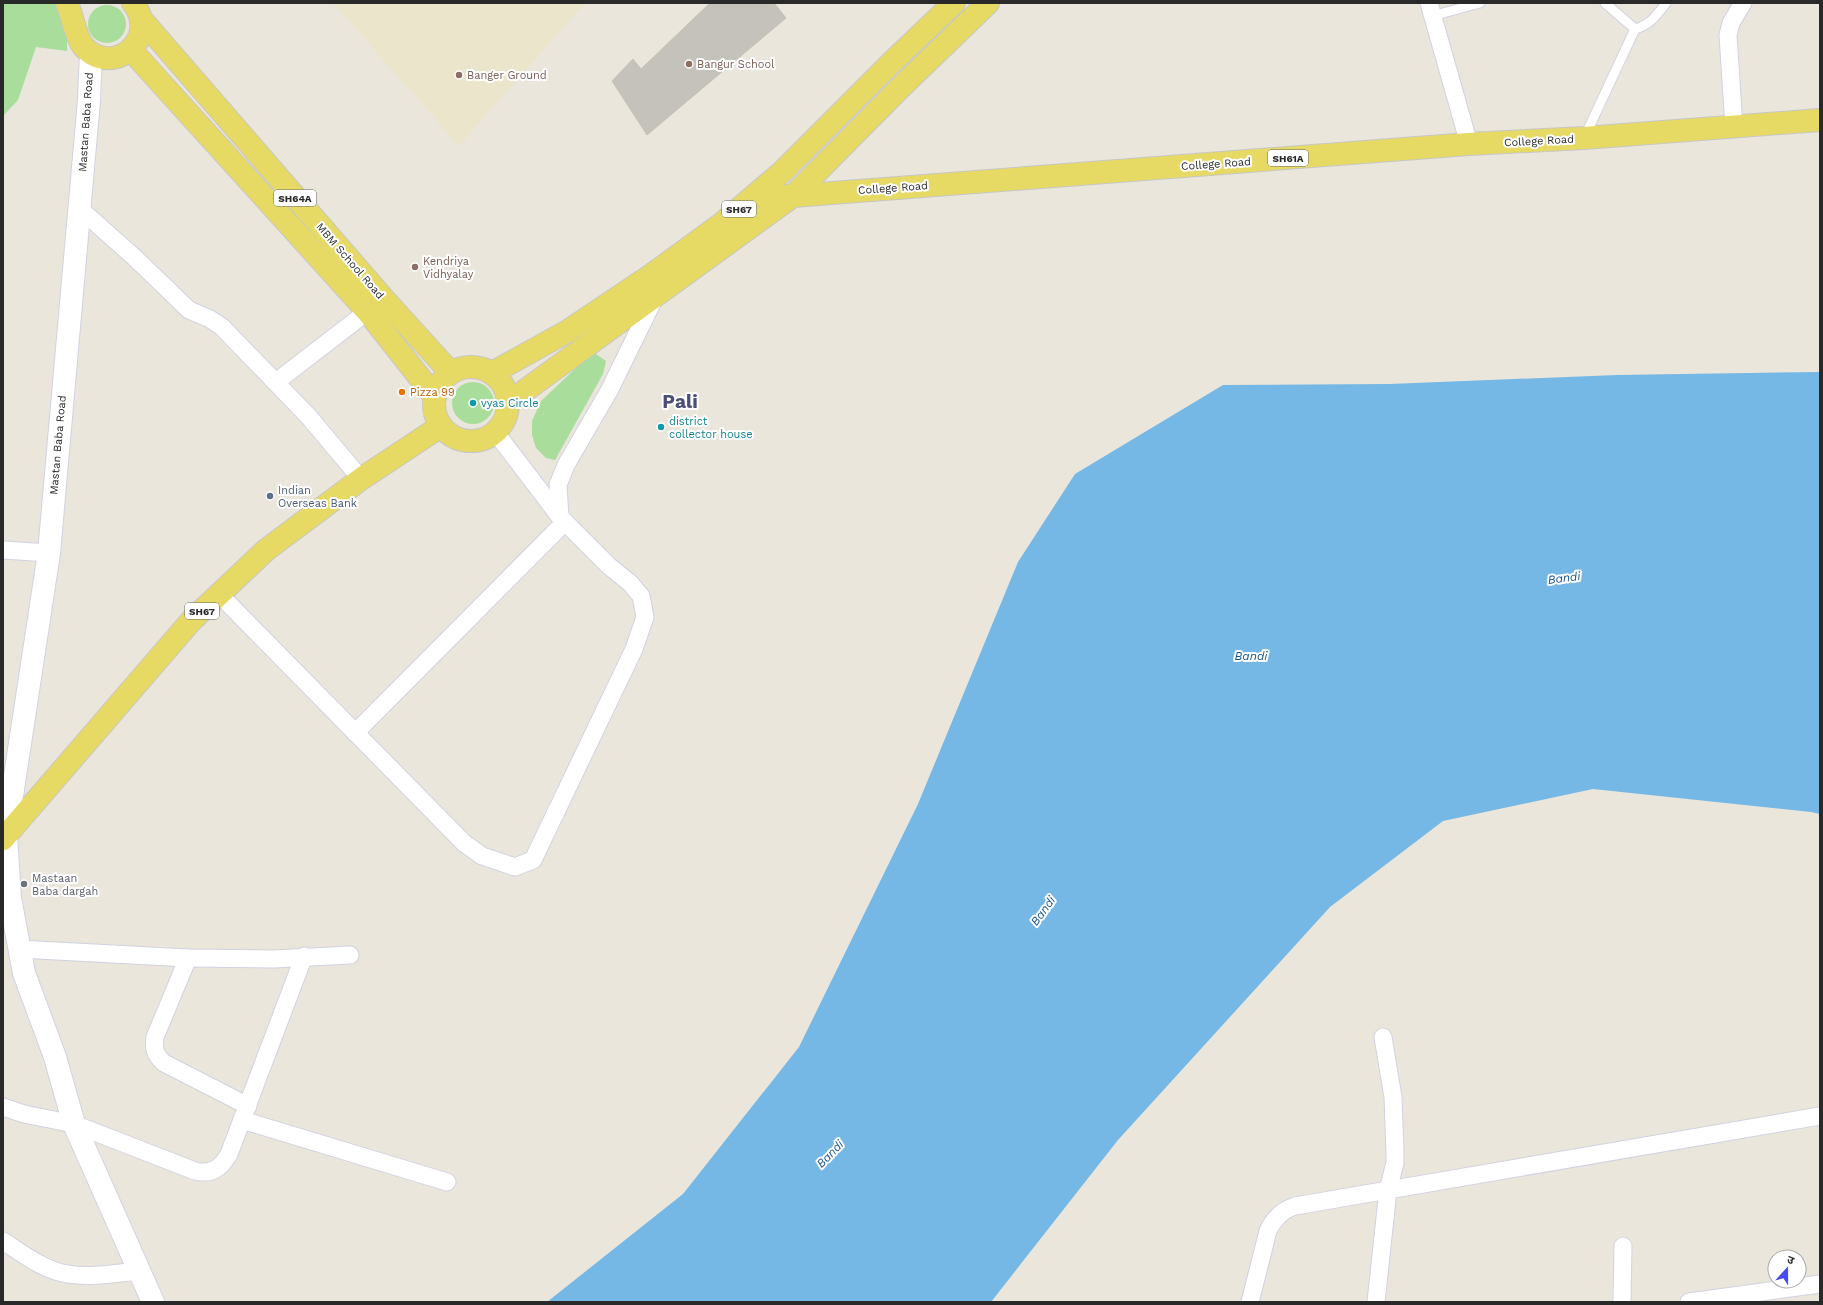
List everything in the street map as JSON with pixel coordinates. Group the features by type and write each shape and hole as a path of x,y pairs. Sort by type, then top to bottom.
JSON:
{"main road":[{"path":"68,3 78,37 83,46 91,53 100,57 112,58 122,56 131,50"},
{"path":"76,27 76,18 85,3"},
{"name":"SH67","path":"492,373 568,331 650,276 720,225 782,172 890,64 954,3"},
{"name":"SH67","path":"509,402 793,196 902,86 988,3"},
{"name":"SH64A","path":"131,50 138,41 141,31 137,12"},
{"name":"MBM School Road","path":"137,12 376,305 435,398"},
{"name":"MBM School Road","path":"131,50 376,305 451,373"},
{"name":"College Road","path":"756,195 793,196 1469,144 1584,138 1820,120"},
{"path":"472,367 492,373 500,381 506,390 509,402 508,413 503,424 496,433 477,441 467,441 457,439 441,426 436,417 435,398 438,388 451,373 461,368 472,367"},
{"name":"SH67","path":"5,837 191,621 218,594 266,550 361,479 441,426"}],"street":[{"path":"1734,127 1728,35 1731,23 1743,3"},
{"path":"1431,9 1469,144"},
{"name":"Mastan Baba Road","path":"91,53 89,100 49,553 5,837 10,898 24,972 55,1057 74,1124 152,1302"},
{"path":"79,208 134,257 189,310 210,319 222,327 309,417 361,479"},
{"path":"563,520 558,485 566,465 609,390 655,297"},
{"path":"276,382 376,305"},
{"path":"218,594 464,843 482,856 515,867 533,860 634,650 645,617 641,596 630,583 609,566 563,520 496,433"},
{"path":"355,733 563,520"},
{"path":"3,550 49,553"},
{"path":"19,949 188,958 274,959 304,956 350,955"},
{"path":"3,1107 24,1114 74,1124 203,1173 218,1169 229,1154 304,956"},
{"path":"188,958 156,1037 154,1046 155,1053 164,1063 245,1113 447,1182"},
{"path":"1376,1302 1388,1190 1395,1164 1396,1137 1394,1097 1383,1037"},
{"path":"1250,1302 1268,1230 1272,1222 1287,1208 1820,1116"},
{"path":"3,1241 43,1266 67,1274 81,1275 138,1271"},
{"path":"1622,1302 1623,1246"},
{"path":"1689,1302 1820,1284"}],"lane":[{"path":"1431,9 1480,3"},
{"path":"1605,3 1635,28 1643,27 1652,21 1666,3"},
{"path":"1584,138 1635,28"}],"shaded area":[{"name":"Banger Ground","path":"333,3 585,3 459,146"}],"green space":[{"path":"3,3 67,3 67,51 36,47 18,100 3,116"},
{"path":"103,5 111,5 121,10 125,17 125,31 121,38 111,43 103,43 93,38 91,35 88,28 88,20 93,10 96,8"},
{"path":"593,352 606,361 603,374 555,460 546,458 536,448 532,435 532,421 541,401"},
{"path":"469,382 477,382 485,385 491,391 494,403 491,415 485,421 477,424 469,424 461,421 455,415 452,407 452,399 455,391 461,385"}],"water":[{"name":"Bandi","path":"1820,372 1820,814 1593,789 1443,821 1330,907 1118,1140 991,1302 547,1302 683,1194 799,1047 918,804 1018,562 1075,474 1223,385 1390,384 1617,375"}],"building":[{"name":"Bangur School","path":"710,3 774,3 786,18 647,135 612,81 633,59 641,69"}],"place":[{"name":"Bangur School","path":"689,64"},
{"name":"Banger Ground","path":"459,75"},
{"name":"Kendriya Vidhyalay","path":"415,267"},
{"name":"Pizza 99","path":"402,392"},
{"name":"vyas Circle","path":"473,403"},
{"name":"district collector house","path":"661,427"},
{"name":"Indian Overseas Bank","path":"270,496"},
{"name":"Mastaan Baba dargah","path":"24,884"}],"district":[{"name":"Pali","path":"680,401"}]}
